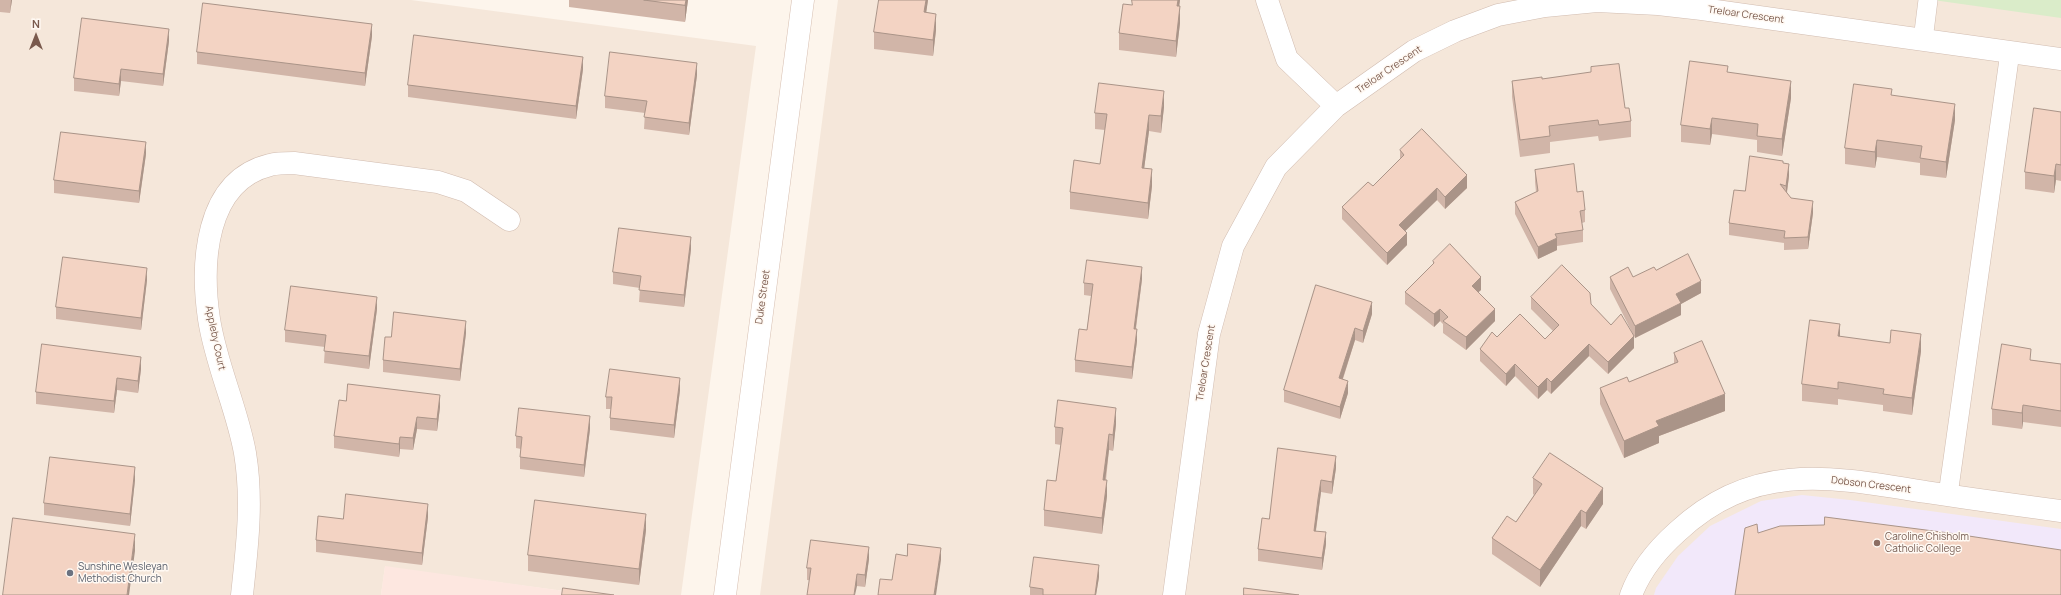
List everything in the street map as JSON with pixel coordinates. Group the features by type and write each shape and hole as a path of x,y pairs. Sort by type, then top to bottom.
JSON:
{"street":[{"name":"Duke Street","path":"725,595 803,0"},
{"path":"1267,0 1287,59 1336,106"},
{"name":"Treloar Crescent","path":"1174,595 1209,334 1233,246 1276,167 1336,106 1414,51 1455,31 1498,15 1545,6 1597,1 1703,5 1923,40 2061,59"},
{"name":"Appleby Court","path":"242,595 249,530 249,482 245,453 209,320 206,286 207,253 215,216 229,192 248,174 270,164 294,163 438,182 466,191 509,220"},
{"name":"Dobson Crescent","path":"1632,595 1635,586 1649,562 1669,539 1693,517 1727,495 1769,482 1805,478 1846,480 2061,511"}],"lane":[{"path":"1923,40 1928,0"},
{"path":"1948,495 2010,52"}],"shaded area":[{"path":"0,0 411,0 756,46 681,595 593,595 385,567 381,595 0,595"},
{"path":"838,0 2061,0 2061,595 760,595"},
{"name":"Caroline Chisholm Catholic College","path":"1802,495 1850,500 2061,529 2061,595 1654,595 1656,588 1678,556 1710,526 1761,501"},
{"path":"385,566 593,595 381,595"}],"green space":[{"path":"1933,0 2061,0 2061,18"}],"building":[{"path":"644,0 686,0 685,5"},
{"path":"879,0 926,0 924,12 936,14 933,40 874,32"},
{"path":"1132,0 1178,0 1177,6 1180,6 1176,41 1119,33 1123,4 1132,5"},
{"path":"203,3 372,24 365,73 197,52"},
{"path":"82,18 169,29 163,74 121,69 119,84 74,78"},
{"path":"414,35 583,57 576,106 408,85"},
{"path":"610,52 697,63 689,123 644,117 647,101 605,96"},
{"path":"1690,61 1728,66 1727,72 1791,81 1782,139 1757,136 1758,124 1712,118 1710,129 1681,125"},
{"path":"1619,64 1625,108 1629,108 1631,121 1599,125 1598,120 1549,126 1550,136 1520,140 1512,81 1542,77 1542,79 1591,72 1591,67"},
{"path":"1099,83 1164,91 1161,116 1149,115 1142,168 1152,169 1148,203 1070,192 1074,160 1100,164 1107,114 1095,113"},
{"path":"1854,84 1892,89 1891,95 1955,104 1946,162 1920,158 1922,146 1877,140 1875,152 1845,148"},
{"path":"2034,108 2061,112 2061,165 2056,164 2054,176 2025,172"},
{"path":"1422,129 1467,175 1445,197 1437,188 1399,225 1407,233 1387,253 1342,207 1368,182 1373,186 1404,155 1400,150"},
{"path":"61,132 146,142 139,191 54,180"},
{"path":"1750,156 1783,161 1783,163 1789,164 1786,186 1780,184 1791,198 1813,201 1808,237 1784,238 1785,231 1729,223 1734,190 1745,191"},
{"path":"1574,164 1577,192 1583,191 1585,210 1580,211 1583,230 1555,234 1557,238 1538,247 1515,202 1538,191 1535,170"},
{"path":"619,228 691,237 684,295 639,290 641,276 613,272"},
{"path":"1450,244 1481,277 1472,286 1495,309 1466,337 1443,321 1448,317 1440,309 1434,314 1405,292 1434,263 1433,261"},
{"path":"1688,254 1701,281 1676,294 1681,303 1635,326 1610,277 1628,267 1633,277 1654,267 1656,270"},
{"path":"63,257 147,268 141,318 56,307"},
{"path":"1087,260 1142,267 1134,329 1137,329 1132,367 1075,360 1079,329 1087,330 1093,284 1084,283"},
{"path":"1562,265 1590,293 1591,304 1611,325 1621,314 1634,336 1608,362 1589,344 1551,382 1547,378 1538,387 1515,364 1506,374 1480,349 1492,332 1497,337 1520,314 1545,339 1559,325 1531,297"},
{"path":"1316,285 1372,302 1363,331 1355,328 1339,378 1348,381 1340,407 1284,390"},
{"path":"291,286 377,297 369,356 324,351 326,335 285,330"},
{"path":"394,312 466,321 460,369 383,360 385,337 391,337"},
{"path":"1810,320 1840,324 1838,336 1890,343 1891,330 1921,334 1912,398 1883,394 1884,389 1838,382 1838,389 1802,384"},
{"path":"1702,341 1725,394 1656,421 1659,426 1624,441 1600,388 1627,377 1629,382 1678,362 1674,353"},
{"path":"42,344 141,357 138,381 117,378 114,401 36,392"},
{"path":"2002,344 2031,349 2030,360 2061,364 2061,411 2023,405 2022,413 1992,409"},
{"path":"610,369 680,378 674,425 610,418 612,397 606,397"},
{"path":"348,384 440,395 437,419 417,417 413,438 400,437 399,444 334,436 339,400 346,401"},
{"path":"1058,400 1116,408 1113,435 1109,434 1103,480 1107,480 1102,518 1044,510 1047,480 1056,481 1063,428 1055,427"},
{"path":"519,408 590,416 584,465 520,457 522,437 516,436"},
{"path":"1278,448 1336,456 1332,482 1321,480 1318,499 1314,531 1326,532 1322,558 1258,549 1262,518 1269,519"},
{"path":"1550,453 1603,488 1586,513 1581,510 1540,570 1492,538 1507,516 1516,522 1542,484 1533,478"},
{"path":"50,457 135,467 130,514 44,503"},
{"path":"346,494 428,504 422,553 316,540 318,516 343,519"},
{"path":"535,500 646,514 639,569 528,555"},
{"name":"Caroline Chisholm Catholic College","path":"1825,517 1949,533 2061,550 2061,595 1735,595 1745,528 1757,524 1758,533 1780,526 1824,525"},
{"name":"Sunshine Wesleyan Methodist Church","path":"13,518 135,534 127,595 3,595"},
{"path":"811,540 869,547 865,575 857,574 854,595 807,595 811,568 807,568"},
{"path":"908,544 941,548 934,595 878,595 880,579 892,580 896,554 907,556"},
{"path":"1034,557 1099,565 1095,595 1043,595 1043,589 1030,587"},
{"path":"563,588 614,595 562,595"},
{"path":"1244,588 1299,595 1244,595"}],"place":[{"name":"Caroline Chisholm Catholic College","path":"1877,543"},
{"name":"Sunshine Wesleyan Methodist Church","path":"70,573"}]}
